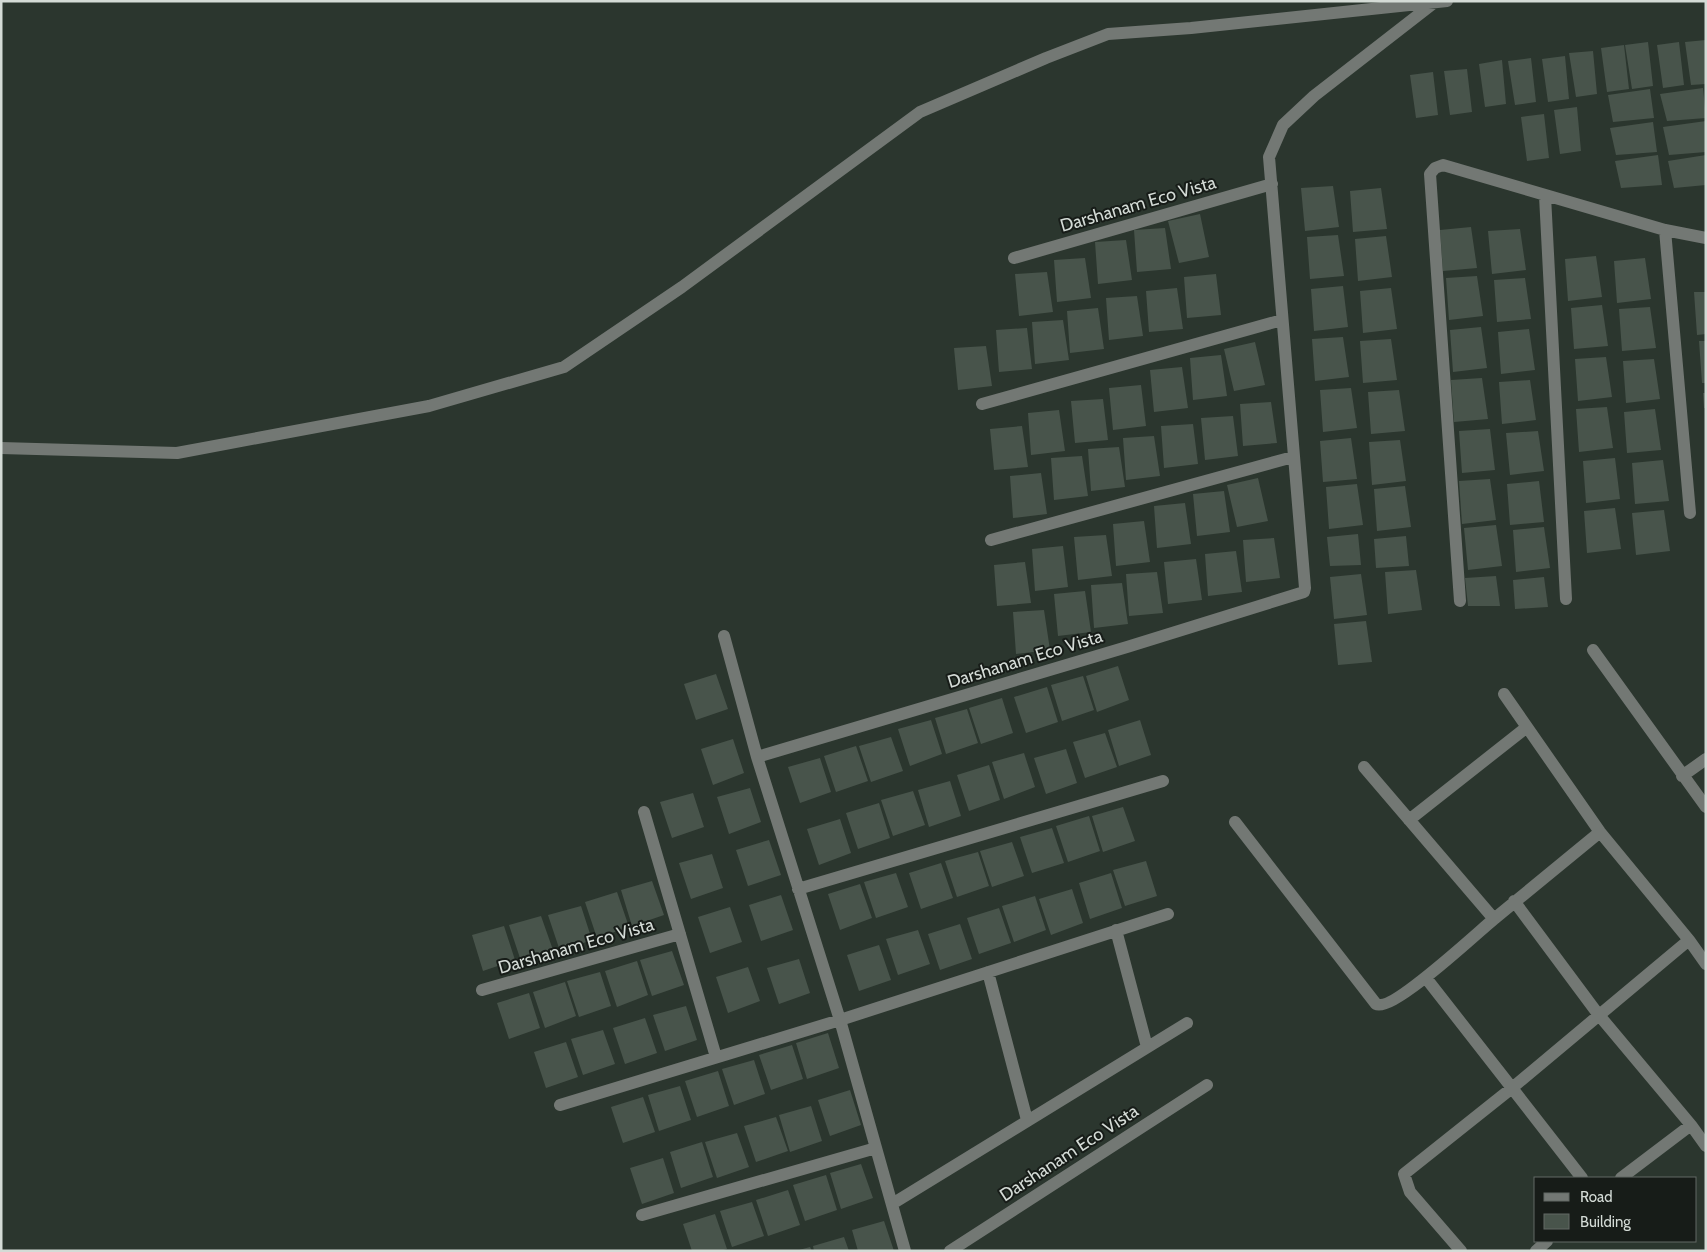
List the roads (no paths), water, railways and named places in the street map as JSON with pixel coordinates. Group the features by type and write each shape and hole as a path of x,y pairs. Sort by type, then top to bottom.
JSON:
{"street":[{"name":"Darshanam Eco Vista","path":"757,757 1304,592 1270,157 1282,125 1314,96 1441,2"},
{"path":"1,448 177,453 429,406 564,367 682,287 920,112 1046,58 1108,34 1192,28 1441,2"},
{"path":"1460,601 1430,174 1435,168 1443,166 1665,230 1706,238"},
{"name":"Darshanam Eco Vista","path":"1014,258 1272,184"},
{"path":"1545,196 1566,599"},
{"path":"1665,230 1690,514"},
{"path":"982,404 1282,320"},
{"path":"991,540 1293,456"},
{"path":"724,636 757,757 840,1020 905,1251"},
{"path":"1593,650 1706,807"},
{"path":"1504,694 1600,832 1689,940 1706,964"},
{"path":"1409,820 1528,727"},
{"path":"1682,776 1706,759"},
{"path":"1364,767 1494,919"},
{"path":"798,889 1163,781"},
{"name":"Darshanam Eco Vista","path":"644,812 716,1057"},
{"path":"1235,822 1376,1004 1385,1005 1426,978 1514,901 1600,832"},
{"path":"1514,901 1598,1014 1691,1125 1706,1146"},
{"path":"560,1105 840,1020 1168,914"},
{"path":"1116,930 1147,1047"},
{"name":"Darshanam Eco Vista","path":"482,990 680,934"},
{"path":"1461,1251 1410,1192 1404,1174 1512,1088 1598,1014 1689,940"},
{"path":"988,972 1027,1120"},
{"path":"1426,978 1581,1177"},
{"path":"892,1204 1187,1023"},
{"name":"Darshanam Eco Vista","path":"950,1251 1207,1085"},
{"path":"1623,1177 1691,1125"},
{"path":"642,1215 876,1148"},
{"path":"1536,1251 1546,1242"}]}
